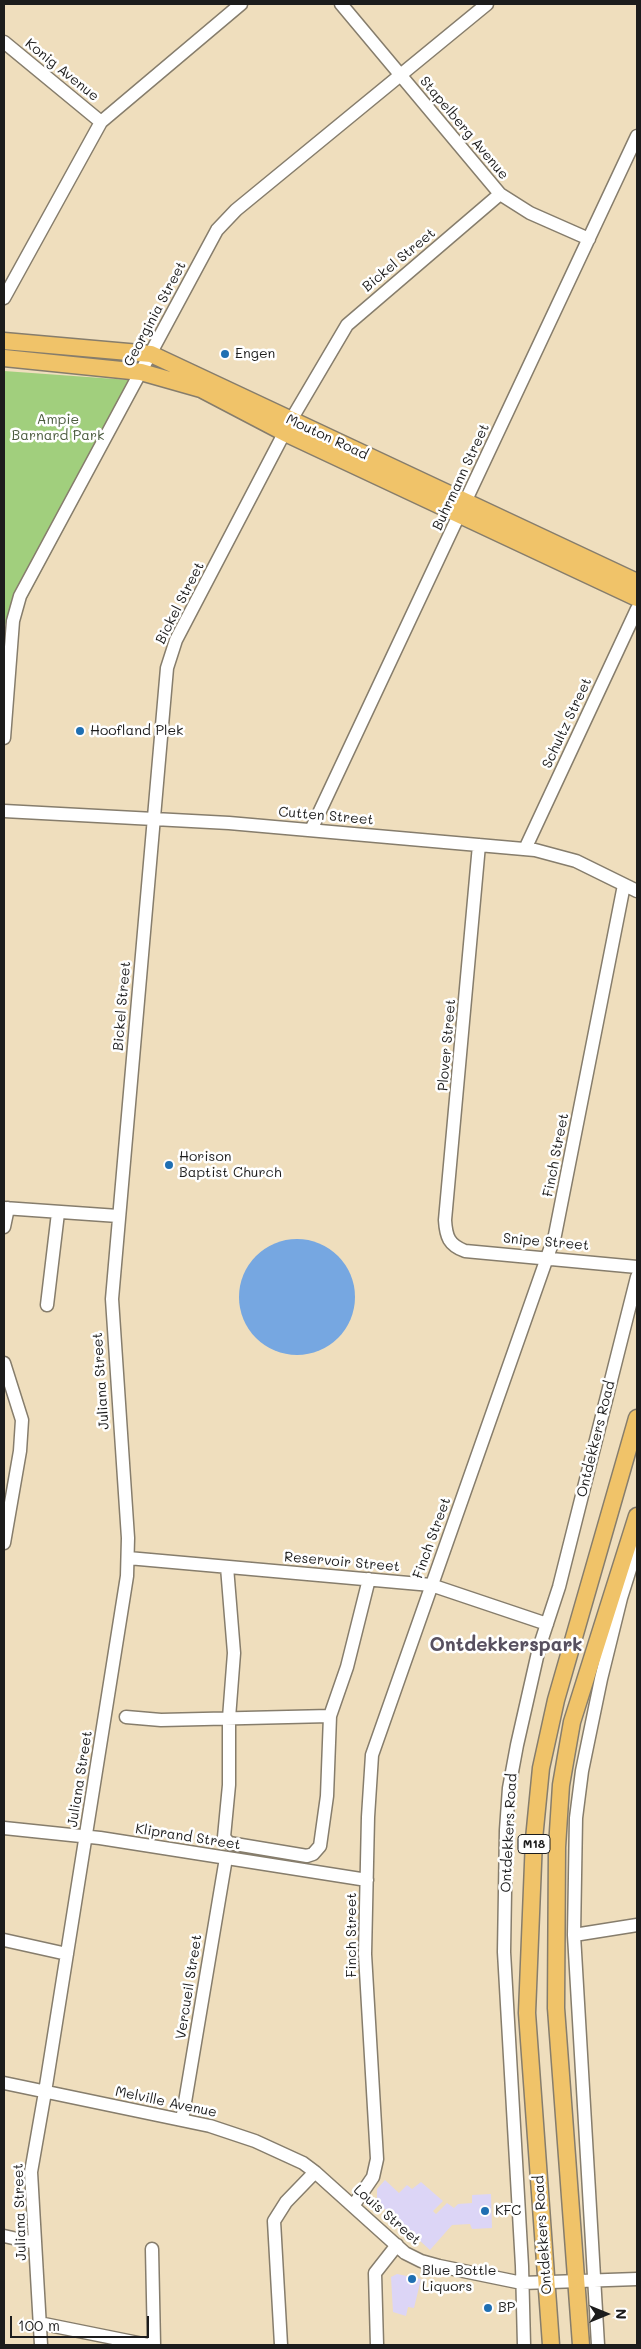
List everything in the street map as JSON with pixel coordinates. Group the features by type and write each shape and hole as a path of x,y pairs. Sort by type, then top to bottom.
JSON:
{"main road":[{"name":"Mouton Road","path":"4,341 151,354 288,427"},
{"name":"Mouton Road","path":"4,358 141,372 201,389 463,508 637,582"},
{"name":"Mouton Road","path":"463,508 637,598"},
{"name":"Ontdekkers Road","path":"551,2345 528,2013 534,1839 542,1768 556,1700 637,1418"},
{"name":"M18","path":"580,2345 556,2008 557,1848 562,1785 572,1722 637,1516"}],"street":[{"path":"4,298 101,122 241,4"},
{"name":"Stapelberg Avenue","path":"341,4 500,194 530,213 589,239"},
{"name":"Georginia Street","path":"4,738 7,641 20,596 217,230 226,219 487,4"},
{"name":"Konig Avenue","path":"4,42 101,122"},
{"name":"Buhrmann Street","path":"311,830 637,136"},
{"name":"Bickel Street","path":"118,1216 155,818 166,677 173,648 288,427 347,325 500,194"},
{"name":"Schultz Street","path":"525,849 637,609"},
{"name":"Cutten Street","path":"4,811 155,818 535,850 576,862 637,891"},
{"name":"Plover Street","path":"453,1246 446,1234 446,1220 479,845"},
{"name":"Finch Street","path":"353,2206 373,2177 377,2159 366,1954 372,1755 548,1258 557,1225 624,885"},
{"path":"4,1227 6,1208 118,1216"},
{"path":"47,1305 58,1213"},
{"name":"Juliana Street","path":"41,2345 31,2165 46,2092 123,1610 128,1558 112,1314 118,1216"},
{"name":"Snipe Street","path":"453,1246 465,1251 637,1267"},
{"name":"Ontdekkers Road","path":"524,2345 504,1952 506,1830 509,1788 539,1648 559,1587 637,1277"},
{"path":"4,1363 22,1420 20,1451 4,1543"},
{"path":"598,2345 574,1935 576,1818 579,1788 601,1679 621,1598 637,1547"},
{"name":"Reservoir Street","path":"128,1558 431,1584 547,1624"},
{"path":"227,1567 234,1653 229,1718 229,1785 224,1837 229,1843 307,1856 313,1854 320,1846 327,1796 330,1716 346,1667 369,1579"},
{"path":"126,1717 161,1720 330,1716"},
{"name":"Kliprand Street","path":"4,1828 86,1837 367,1880"},
{"name":"Vercueil Street","path":"182,2120 226,1858"},
{"path":"574,1935 637,1925"},
{"path":"4,1940 67,1954"},
{"name":"Melville Avenue","path":"4,2083 182,2120 240,2136 303,2163 315,2172"},
{"path":"281,2345 274,2220 286,2202 315,2172"},
{"name":"Louis Street","path":"315,2172 411,2257 421,2261 522,2283 594,2282 637,2279"},
{"path":"4,2236 35,2243"},
{"path":"376,2345 374,2273 397,2245"},
{"path":"152,2249 154,2345"},
{"path":"40,2323 148,2345"}],"shaded area":[{"path":"385,2180 399,2193 407,2185 412,2189 421,2182 443,2201 433,2211 436,2214 447,2203 454,2208 458,2204 472,2203 472,2195 491,2194 492,2228 472,2229 470,2224 452,2225 430,2250 377,2202 377,2189"},
{"path":"397,2274 421,2279 414,2308 408,2307 406,2316 393,2312 391,2277"}],"green space":[{"name":"Ampie Barnard Park","path":"4,371 143,381 10,630 4,622"}],"water":[{"path":"297,1239 319,1243 338,1256 351,1275 355,1297 351,1319 338,1338 319,1351 297,1355 275,1351 256,1338 243,1319 239,1297 243,1275 256,1256 275,1243"}],"place":[{"name":"Engen","path":"225,354"},
{"name":"Hoofland Plek","path":"80,731"},
{"name":"Horison Baptist Church","path":"169,1165"},
{"name":"KFC","path":"485,2211"},
{"name":"Blue Bottle Liquors","path":"412,2279"},
{"name":"BP","path":"488,2308"}],"district":[{"name":"Ontdekkerspark","path":"506,1645"}]}
